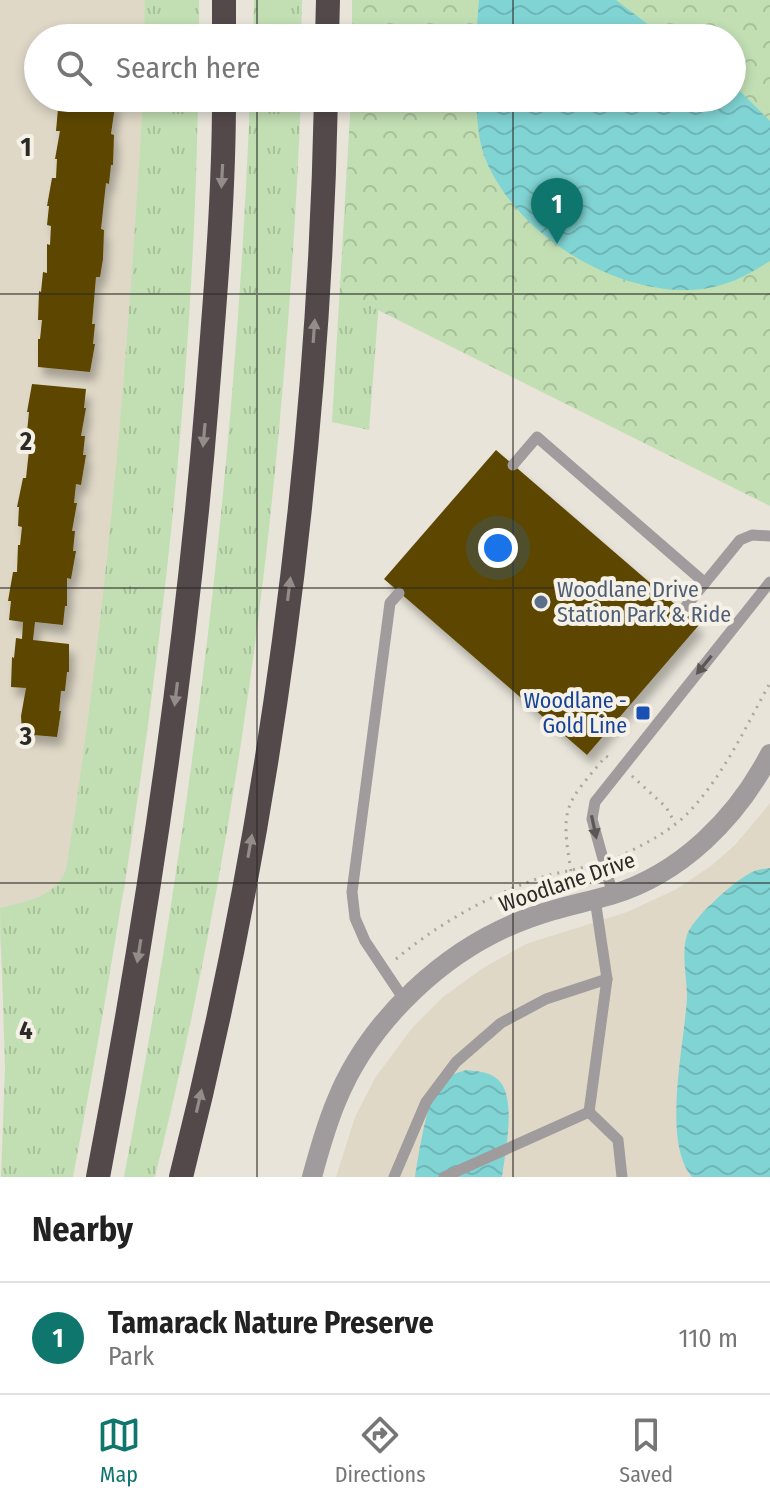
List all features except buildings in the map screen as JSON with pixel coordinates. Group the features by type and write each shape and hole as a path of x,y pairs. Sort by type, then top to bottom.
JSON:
{"highway":[{"path":"224,0 224,24"},
{"path":"327,24 328,0"},
{"path":"98,1177 147,902 187,606 211,342 223,112"},
{"path":"181,1177 240,905 284,629 311,378 325,112"}],"street":[{"name":"Woodlane Drive","path":"317,1176 337,1099 360,1056 389,1017 435,973 487,936 527,918 604,897 648,880 677,863 736,808 770,754"}],"lane":[{"path":"513,465 537,437 705,583"},
{"path":"682,611 740,540 752,535 770,536"},
{"path":"589,1112 607,979 604,897 592,810 622,767 770,582"},
{"path":"399,593 390,603 352,892 355,918 365,941 405,1001"},
{"path":"394,1177 426,1102 456,1062 501,1023 546,999 607,979"},
{"path":"444,1177 589,1112"},
{"path":"589,1112 618,1140 622,1177"}],"path":[{"path":"622,767 666,807 675,823"}],"shaded area":[{"path":"0,0 199,0 199,24 24,24 24,112 198,112 185,371 171,529 148,727 124,892 4,1000 0,940"},
{"path":"770,803 770,1177 336,1177 355,1117 375,1078 412,1028 443,997 483,968 526,944 627,912 675,890 735,845"}],"green space":[{"path":"145,0 199,0 199,24 144,24"},
{"path":"254,0 302,0 301,24 253,24"},
{"path":"352,0 770,0 770,506 342,292 350,112 746,112 746,24 352,24"},
{"path":"142,112 198,112 186,370 174,505 141,775 98,1043 73,1177 1,1177 5,1067 0,908 47,892 66,870 104,582 130,292"},
{"path":"249,112 300,112 284,370 271,506 236,776 186,1044 155,1177 124,1177 170,909 207,640 234,370"},
{"path":"350,112 363,112 386,140 369,430 332,422"}],"water":[{"path":"479,0 616,0 648,24 477,24"},
{"path":"746,97 770,121 770,261 747,275 703,289 671,289 638,284 606,273 574,256 520,213 485,158 477,112 746,112"},
{"path":"770,868 770,1177 692,1177 683,1160 676,1116 687,997 685,942 690,928 704,911 732,886 752,872"},
{"path":"466,1070 494,1076 505,1092 509,1115 502,1177 415,1177 435,1092 445,1079"}],"place":[{"name":"Tamarack Nature Preserve","path":"557,244"},
{"name":"Woodlane Drive Station Park & Ride","path":"541,602"},
{"name":"Woodlane - Gold Line","path":"643,713"}]}
